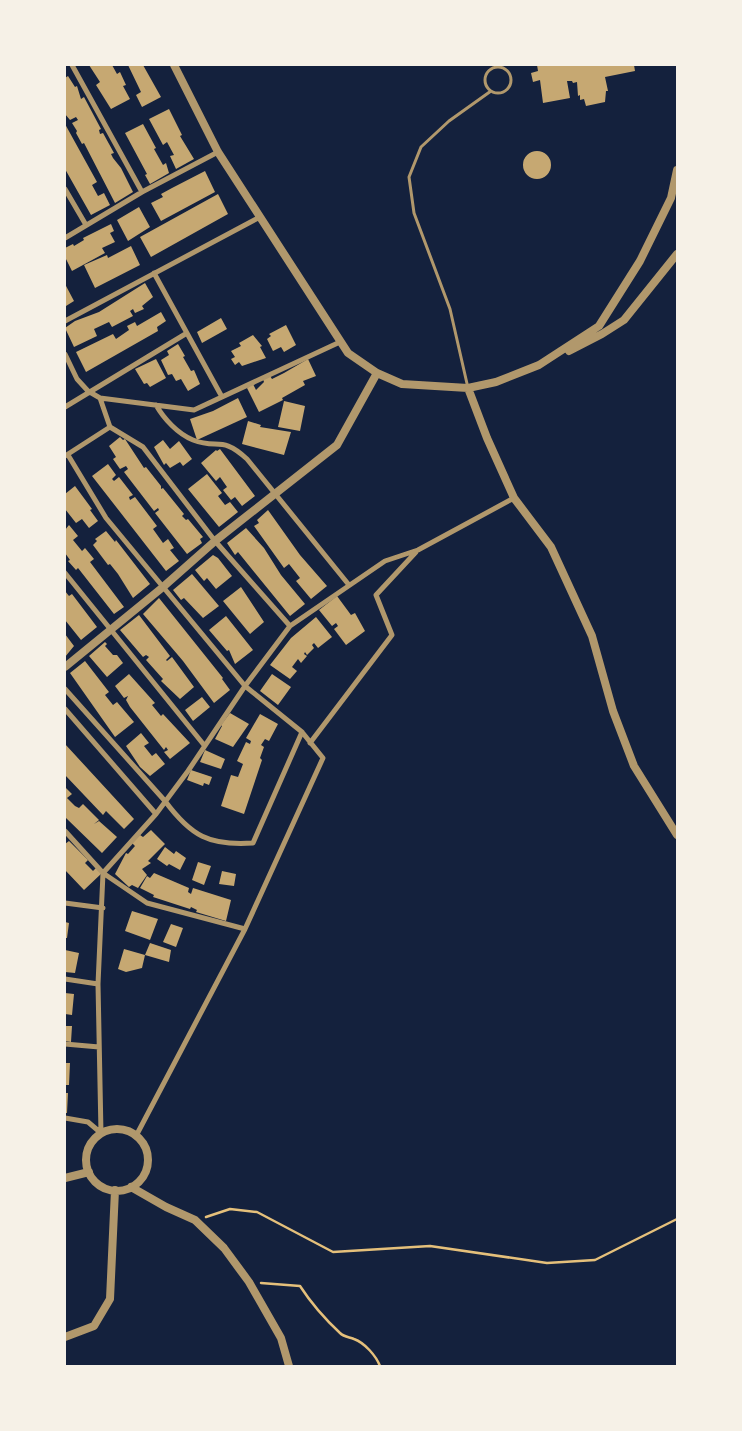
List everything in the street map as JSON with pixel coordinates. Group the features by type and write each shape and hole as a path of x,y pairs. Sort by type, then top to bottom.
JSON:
{"street":[{"path":"72,65 142,192"},
{"path":"174,65 218,152 340,342 348,353 377,373 402,384 468,388 496,382 539,365 602,334 624,320 677,254"},
{"path":"65,238 142,192 218,152"},
{"path":"539,365 599,326 640,261 671,198 677,170"},
{"path":"65,189 86,225"},
{"path":"65,321 260,217"},
{"path":"154,273 222,397"},
{"path":"65,407 88,391 187,332"},
{"path":"65,354 77,379 88,391 100,398 194,410 340,342"},
{"path":"65,666 164,588 215,540 337,445 377,373"},
{"path":"468,388 486,438 514,498 551,547 592,636 613,711 634,766 677,835"},
{"path":"100,398 110,427 143,447 215,540 290,626"},
{"path":"156,405 167,420 192,440 234,447 247,459 348,585"},
{"path":"110,427 66,456 106,518 245,686 302,732 323,758 245,929 136,1136"},
{"path":"101,1133 98,984 103,908 103,874 156,814 245,686 290,626 348,585 386,562 418,550 514,498"},
{"path":"310,743 392,635 376,595 418,550"},
{"path":"65,573 204,745"},
{"path":"65,689 180,820 202,838 233,844 253,843 302,732"},
{"path":"65,709 156,814"},
{"path":"65,831 103,874 147,903 245,929"},
{"path":"65,903 103,908"},
{"path":"65,979 98,984"},
{"path":"65,1044 99,1047"},
{"path":"65,1118 88,1122 101,1133"},
{"path":"119,1129 136,1136 145,1148 148,1162 142,1177 131,1187 115,1190 99,1185 89,1172 86,1155 89,1146 101,1133 119,1129"},
{"path":"65,1178 89,1172"},
{"path":"131,1187 166,1207 195,1220 224,1248 249,1282 281,1338 289,1366"},
{"path":"65,1336 94,1326 110,1299 115,1190"}],"lane":[{"path":"468,388 450,309 414,213 409,177 421,148 449,121 491,91 503,92 509,87 510,75 504,69 496,68 486,76 486,84 491,91"}],"path":[{"path":"195,1220 230,1209 257,1212 333,1252 430,1246 547,1263 595,1260 677,1219"},
{"path":"249,1282 300,1286 312,1305 325,1316 341,1335 356,1340 377,1358 380,1366"}],"building":[{"path":"89,65 112,65 117,74 120,72 126,85 123,86 130,99 111,109 96,85 100,82"},
{"path":"128,65 143,65 161,97 142,107 136,95 141,92"},
{"path":"537,65 634,65 635,71 605,77 608,91 606,91 605,102 586,106 584,99 580,100 580,95 578,96 577,82 573,83 572,81 567,81 570,98 543,103 540,80 533,82 531,73 538,71"},
{"path":"68,76 75,87 77,86 81,99 84,97 101,129 99,130 100,134 103,133 114,153 111,154 113,158 121,168 133,192 115,203 84,143 82,144 76,133 77,131 72,123 78,120 76,117 70,120 65,114 65,78"},
{"path":"169,109 182,135 180,136 194,159 176,169 170,156 174,155 167,142 163,145 149,119"},
{"path":"65,124 97,182 92,185 98,196 104,193 110,205 91,215 65,169"},
{"path":"143,124 163,165 166,163 169,173 150,184 145,175 147,174 125,133"},
{"path":"537,151 547,155 551,165 547,175 537,179 527,175 523,165 527,155"},
{"path":"205,171 215,192 161,221 151,203 163,197 161,194"},
{"path":"218,194 228,214 151,257 140,237"},
{"path":"139,207 150,227 128,241 117,220"},
{"path":"111,224 114,231 110,233 115,242 102,248 105,253 72,271 65,257 65,248 73,244 74,246 84,240 83,238"},
{"path":"131,246 140,265 95,288 84,265 107,255 108,258"},
{"path":"145,283 153,297 142,306 144,309 135,313 133,309 130,311 133,316 112,327 109,322 94,329 97,336 74,347 65,328 75,321 99,312"},
{"path":"65,284 74,301 66,306 65,303"},
{"path":"161,312 166,321 157,327 158,331 86,372 76,352 113,334 116,339 129,330 127,326 135,322 137,326"},
{"path":"221,318 227,329 202,343 197,332"},
{"path":"286,325 296,345 284,352 281,347 273,351 267,339 271,336 269,334"},
{"path":"253,335 262,346 260,347 266,358 242,366 239,362 235,365 231,359 235,357 231,351 241,346 239,343"},
{"path":"178,344 185,356 183,357 191,371 194,370 200,384 188,391 181,379 176,381 172,374 168,375 161,360 169,355 167,351"},
{"path":"156,359 166,378 150,387 147,383 144,384 135,369"},
{"path":"308,359 316,376 303,381 305,385 282,398 283,400 259,412 247,388 253,384 256,390 264,382 263,379 270,376 272,379"},
{"path":"238,398 247,417 197,440 190,419 213,411"},
{"path":"284,401 305,406 300,431 278,427"},
{"path":"248,421 261,425 260,427 291,432 284,455 242,444"},
{"path":"120,437 123,440 125,439 144,468 146,467 161,486 161,489 163,488 184,514 182,516 186,520 188,519 203,537 200,539 202,543 187,554 155,513 159,510 158,508 154,511 124,472 128,469 126,466 120,469 113,459 116,457 109,446"},
{"path":"163,440 170,449 179,441 192,459 183,466 180,462 170,468 166,463 164,465 154,447"},
{"path":"220,449 255,496 242,506 235,497 231,500 223,490 227,487 220,477 216,481 201,463 216,450"},
{"path":"108,464 116,475 112,479 114,481 119,477 133,495 129,497 130,500 135,497 157,526 153,529 163,543 168,539 174,548 170,550 179,561 166,571 92,476"},
{"path":"207,474 222,493 218,496 225,505 230,502 238,512 219,527 188,489"},
{"path":"75,486 92,509 90,510 98,521 89,528 82,519 76,523 65,509 65,494"},
{"path":"268,510 300,555 327,586 311,599 296,581 300,578 289,564 284,568 254,526 259,523 257,520"},
{"path":"69,525 78,536 73,540 82,551 85,548 94,559 90,562 124,607 114,614 78,568 76,570 68,561 70,560 65,553 65,530"},
{"path":"246,528 264,548 281,575 305,604 290,616 238,552 235,555 227,543"},
{"path":"106,531 115,542 116,540 150,584 133,598 118,574 110,564 108,565 93,545 97,541 95,539"},
{"path":"213,555 218,558 232,576 216,589 207,578 204,581 195,570"},
{"path":"192,574 219,606 203,618 184,598 181,600 173,590"},
{"path":"241,587 264,622 250,634 223,601"},
{"path":"65,591 69,596 72,594 97,627 81,640 65,620"},
{"path":"337,596 351,615 355,613 365,631 346,645 334,629 338,626 336,623 332,626 319,610"},
{"path":"159,598 223,678 230,690 214,703 183,661 143,614"},
{"path":"139,615 170,656 166,660 172,657 194,687 180,699 161,681 163,679 146,660 149,657 146,655 143,657 120,630"},
{"path":"226,616 253,650 235,664 229,650 227,651 209,630"},
{"path":"316,617 332,637 318,648 314,643 312,645 314,648 307,655 305,652 304,654 307,656 301,663 298,659 292,667 297,671 290,679 270,665 291,638"},
{"path":"65,634 74,646 65,657"},
{"path":"105,642 107,644 105,646 113,655 117,655 123,663 107,677 89,656"},
{"path":"85,661 109,692 105,695 113,705 117,702 134,722 115,737 70,673"},
{"path":"129,674 155,703 152,705 161,716 163,714 190,743 170,759 164,752 168,750 166,747 164,750 130,707 126,700 128,696 124,698 115,686"},
{"path":"272,674 291,687 278,705 260,691"},
{"path":"202,697 210,707 193,721 185,710"},
{"path":"230,713 249,724 233,747 215,739 221,725"},
{"path":"260,714 278,724 269,741 265,739 261,745 264,747 260,758 262,760 244,814 221,806 231,775 238,777 243,764 237,761 246,742 250,744 251,741 246,738"},
{"path":"141,733 149,743 144,746 152,756 156,753 165,764 150,776 140,767 126,746"},
{"path":"65,744 134,819 124,829 106,811 103,815 65,775"},
{"path":"205,750 225,759 221,769 200,762"},
{"path":"191,770 212,777 209,785 204,783 203,786 187,780"},
{"path":"65,787 72,794 67,798 75,806 79,808 83,804 99,820 94,824 99,821 117,837 102,853 66,818"},
{"path":"151,830 165,844 148,861 151,863 142,869 147,875 138,888 132,885 129,887 115,874 126,853 128,854 135,846 132,843 140,835 143,837"},
{"path":"69,841 88,860 85,863 93,871 97,867 102,873 84,890 65,870 65,844"},
{"path":"165,847 174,854 176,851 186,858 180,870 169,864 167,866 157,859"},
{"path":"198,862 211,866 204,885 192,880"},
{"path":"222,871 236,874 234,886 219,884"},
{"path":"154,873 189,888 188,892 191,894 193,888 231,900 226,921 196,912 197,910 191,907 190,909 153,897 154,895 140,888 147,876 150,878"},
{"path":"132,911 158,919 150,940 125,931"},
{"path":"65,922 69,923 67,938 65,938"},
{"path":"171,924 183,928 176,947 163,942"},
{"path":"150,943 171,950 169,962 145,955"},
{"path":"124,949 145,955 142,968 126,972 118,969"},
{"path":"65,950 79,953 75,973 65,972"},
{"path":"65,993 74,994 72,1015 65,1014"},
{"path":"65,1026 72,1026 71,1042 65,1041"},
{"path":"65,1063 70,1063 69,1085 65,1085"},
{"path":"65,1093 68,1093 67,1113 65,1113"}]}
